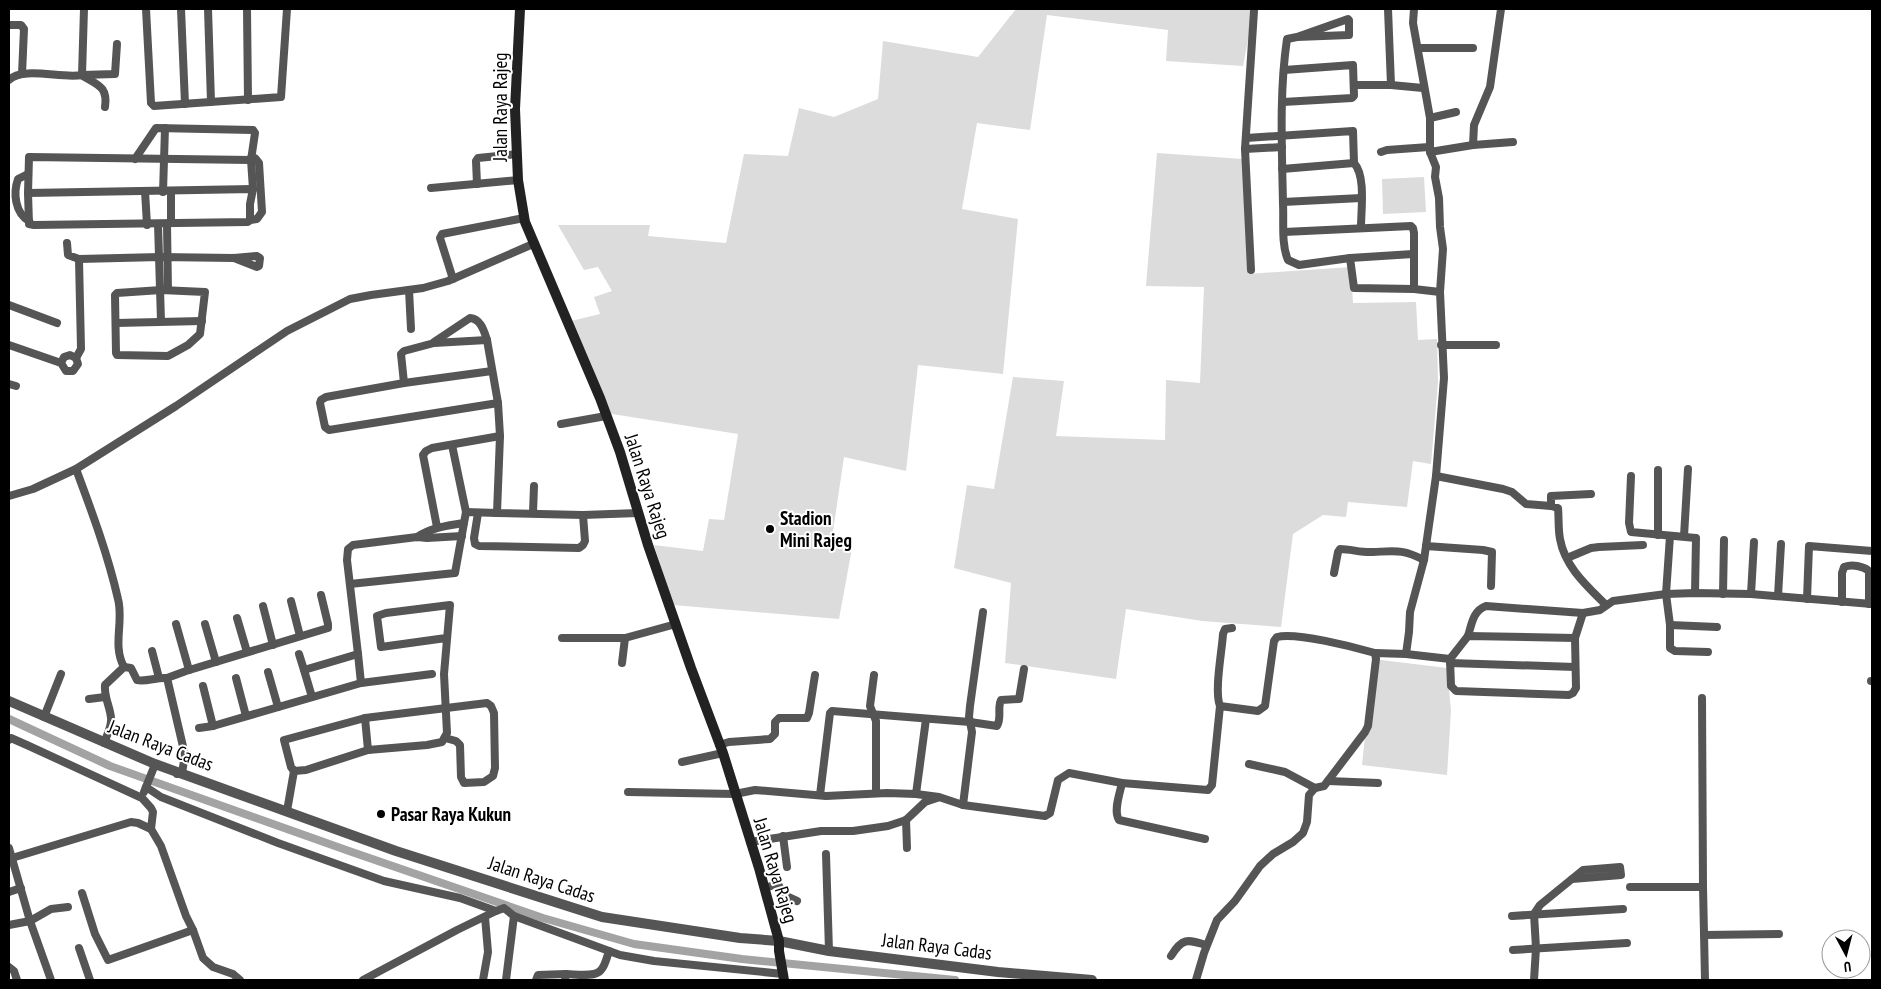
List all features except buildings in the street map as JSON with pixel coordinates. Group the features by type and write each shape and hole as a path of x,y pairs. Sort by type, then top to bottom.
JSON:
{"main road":[{"name":"Jalan Raya Rajeg","path":"520,9 515,109 518,180 524,218 533,244 600,398 620,452 638,513 721,749 759,868 779,946 783,975"}],"street":[{"path":"82,75 84,9"},
{"path":"146,9 151,102 154,106 281,97 287,9"},
{"path":"181,9 185,104"},
{"path":"208,9 211,102"},
{"path":"247,9 248,100"},
{"path":"1388,9 1391,86"},
{"path":"1406,654 1410,632 1410,612 1424,560 1436,476 1444,378 1440,292 1443,249 1439,198 1436,167 1430,150 1430,118 1413,24 1413,9"},
{"path":"1473,145 1474,125 1490,87 1501,9"},
{"path":"1250,270 1246,138 1254,11"},
{"path":"1297,37 1349,35 1349,20 1287,39 1282,135 1286,255 1290,262 1299,265 1350,258 1413,254"},
{"path":"9,25 21,26 24,29 22,74"},
{"path":"9,80 22,74 71,77 115,74 117,44"},
{"path":"1418,48 1473,48"},
{"path":"1283,102 1352,98 1355,85 1353,65 1284,70"},
{"path":"82,75 105,92 105,107"},
{"path":"1355,85 1424,88"},
{"path":"1430,118 1456,112"},
{"path":"135,159 156,128 253,130 251,159 253,189 250,204 250,220"},
{"path":"161,321 164,290 164,257 169,224 164,160 165,128"},
{"path":"1246,138 1353,131 1354,163 1360,172 1361,227"},
{"path":"1382,152 1387,150 1430,150 1513,142"},
{"path":"1246,149 1282,148"},
{"path":"477,184 476,161 478,158 516,154"},
{"path":"29,157 164,160 251,159 256,158 259,163 262,212 257,218 245,222 147,225 30,225 28,193 29,157"},
{"path":"1282,169 1354,163"},
{"path":"28,174 18,179 15,193 17,205 24,218 29,221"},
{"path":"431,188 518,180"},
{"path":"28,193 253,189"},
{"path":"145,191 147,225"},
{"path":"1283,202 1361,198"},
{"path":"453,279 440,238 442,234 524,218"},
{"path":"158,224 164,257"},
{"path":"1284,232 1411,226 1414,233 1414,289"},
{"path":"67,243 68,255 79,259 234,258"},
{"path":"9,496 33,489 76,470 152,422 287,331 350,299 371,294 409,290 453,279 533,244"},
{"path":"1350,258 1354,288 1414,289 1440,292"},
{"path":"76,358 81,349 79,259"},
{"path":"164,290 204,291 202,320 200,334 188,345 165,356 118,355 116,353 115,295 117,293 164,290"},
{"path":"409,290 411,329"},
{"path":"9,305 57,323"},
{"path":"434,343 470,318 477,320 487,340 498,402 500,436 497,513"},
{"path":"116,323 202,320"},
{"path":"404,383 401,354 408,349 434,343 487,340"},
{"path":"9,345 61,364 66,371 73,372 78,364 74,356 67,355 61,364"},
{"path":"1441,345 1496,345"},
{"path":"492,371 404,383 323,398 320,403 324,427 330,430 498,402"},
{"path":"561,424 606,416"},
{"path":"437,527 422,455 432,448 500,436"},
{"path":"350,584 455,573 466,512 452,445"},
{"path":"1684,536 1688,469"},
{"path":"76,470 94,517 119,600 117,648 124,668"},
{"path":"1658,470 1658,535"},
{"path":"1436,476 1503,489 1512,492 1526,504 1558,508 1559,538 1575,573 1585,586 1606,605"},
{"path":"1631,476 1630,529 1635,534 1696,538 1695,593"},
{"path":"533,513 534,486"},
{"path":"1551,506 1551,496 1591,494"},
{"path":"466,512 583,515 638,513"},
{"path":"478,513 474,538 475,544 479,546 569,548 579,548 584,545 583,515"},
{"path":"417,537 426,530 464,523"},
{"path":"361,684 347,555 348,549 353,545 417,537 462,536"},
{"path":"1670,536 1666,594 1670,625 1670,650 1708,652"},
{"path":"1723,594 1724,540"},
{"path":"1751,594 1754,542"},
{"path":"1778,596 1781,544"},
{"path":"1568,558 1600,546 1643,545"},
{"path":"1426,546 1492,552 1491,586"},
{"path":"1807,599 1810,546 1872,552"},
{"path":"1334,573 1340,549 1372,552 1409,552 1424,560"},
{"path":"1584,613 1575,638 1576,688 1572,694 1565,696 1456,691 1451,686 1450,661 1468,636 1474,616 1478,610 1486,606 1584,613 1600,610 1613,600 1695,593 1751,594 1842,602 1871,604 1869,571 1859,566 1844,567 1842,573 1842,602"},
{"path":"104,743 111,718 105,697 106,683 124,668 131,668 136,680 163,678 328,628 321,595"},
{"path":"291,601 300,636"},
{"path":"294,771 306,770 368,750 442,742 445,738 444,674 450,605 386,613 377,616 381,647 446,638"},
{"path":"263,606 273,645"},
{"path":"963,805 972,732 969,717 970,706 983,612"},
{"path":"237,618 247,652"},
{"path":"176,624 189,670"},
{"path":"205,624 216,662"},
{"path":"562,638 625,638 676,624"},
{"path":"1670,625 1717,627"},
{"path":"628,792 735,794 763,790 820,796 876,793 916,794 939,797 963,805 1045,816 1050,813 1058,780 1066,774 1122,784 1208,790 1212,785 1220,706 1218,691 1223,634 1225,629 1232,628"},
{"path":"1220,706 1258,711 1265,706 1274,640 1280,636 1334,643 1375,653 1406,654 1450,661 1575,667"},
{"path":"1468,636 1575,638"},
{"path":"622,663 625,638"},
{"path":"149,778 182,773 185,755 163,678 152,651"},
{"path":"1196,980 1206,945 1217,920 1235,902 1260,866 1273,854 1293,842 1303,833 1307,822 1308,797 1315,788 1324,786 1368,726 1376,659 1375,653"},
{"path":"300,654 312,697"},
{"path":"304,670 358,654"},
{"path":"820,796 830,713 834,710 970,722 990,726 998,725 1000,702 1019,699 1024,669"},
{"path":"268,672 278,707"},
{"path":"44,717 61,674"},
{"path":"199,728 272,710 361,684 432,674"},
{"path":"682,762 721,749 729,742 770,739 775,734 775,722 779,718 807,718 815,675"},
{"path":"874,675 870,706 876,721 876,793"},
{"path":"236,678 246,716"},
{"path":"203,686 213,726"},
{"path":"89,699 105,697"},
{"path":"1702,698 1702,887 1705,980"},
{"name":"Jalan Raya Cadas","path":"9,701 155,764 396,851 602,917 740,938 779,946 998,972 1092,980"},
{"path":"287,811 294,771 291,767 284,740 365,718 487,703 491,706 494,720 495,768 493,776 484,782 464,783 460,745 445,738"},
{"path":"365,718 368,750"},
{"path":"916,794 926,719"},
{"path":"9,739 142,798 148,803 153,812 151,829"},
{"path":"123,750 125,756 149,778 161,797 278,843 384,881 460,898 499,910"},
{"path":"1249,764 1285,772 1315,788"},
{"path":"142,798 149,778"},
{"path":"1328,781 1378,783"},
{"path":"1122,784 1117,812 1119,820 1204,839"},
{"path":"750,842 821,831 853,831 888,826 906,820 925,802 939,797"},
{"path":"906,820 907,848"},
{"path":"51,980 30,921 10,854 131,822 151,829 161,846 203,958 213,967 232,974 240,980"},
{"path":"783,836 787,867"},
{"path":"826,854 829,951"},
{"path":"1534,980 1536,948 1534,914 1540,905 1583,870 1620,867 1621,876 1572,879"},
{"path":"764,888 778,884 784,895 797,901"},
{"path":"1630,887 1702,887"},
{"path":"9,892 21,888"},
{"path":"82,893 95,934 108,960 193,930"},
{"path":"9,925 30,921 50,909 68,907"},
{"path":"363,980 506,908 514,916 608,951 654,961 783,975"},
{"path":"1512,916 1623,909"},
{"path":"506,980 514,916"},
{"path":"483,980 488,952 485,917"},
{"path":"1704,935 1779,934"},
{"path":"1171,956 1177,946 1186,941 1191,940 1206,945"},
{"path":"1513,950 1627,943"},
{"path":"79,948 90,980"},
{"path":"536,980 538,975 593,977 602,969 608,951"},
{"path":"9,967 14,971 16,980"}],"shaded area":[{"path":"1016,9 1254,9 1243,66 1166,61 1168,30 1047,15 1030,130 977,123 962,209 1018,219 1003,374 918,365 906,471 844,457 832,538 853,543 839,619 673,605 654,545 703,551 709,519 724,520 738,434 606,413 571,321 600,314 594,297 612,291 598,267 584,270 558,225 650,225 648,236 726,243 744,154 788,156 799,108 834,117 878,99 883,41 978,57"},
{"path":"1157,153 1243,159 1248,274 1351,267 1353,303 1416,302 1418,340 1437,339 1438,382 1431,464 1413,461 1407,507 1348,502 1346,517 1323,515 1293,534 1281,627 1202,621 1126,609 1116,679 1005,663 1011,583 954,568 967,485 994,489 1013,377 1064,381 1056,436 1165,440 1166,380 1200,383 1204,287 1146,286"},
{"path":"1424,177 1426,212 1383,214 1382,179"},
{"path":"1373,659 1447,668 1451,711 1447,775 1362,765"}],"waterway":[{"path":"9,719 110,766 543,918 634,944 742,959 955,980"}],"place":[{"name":"Stadion Mini Rajeg","path":"770,529"},
{"name":"Pasar Raya Kukun","path":"381,814"}]}
